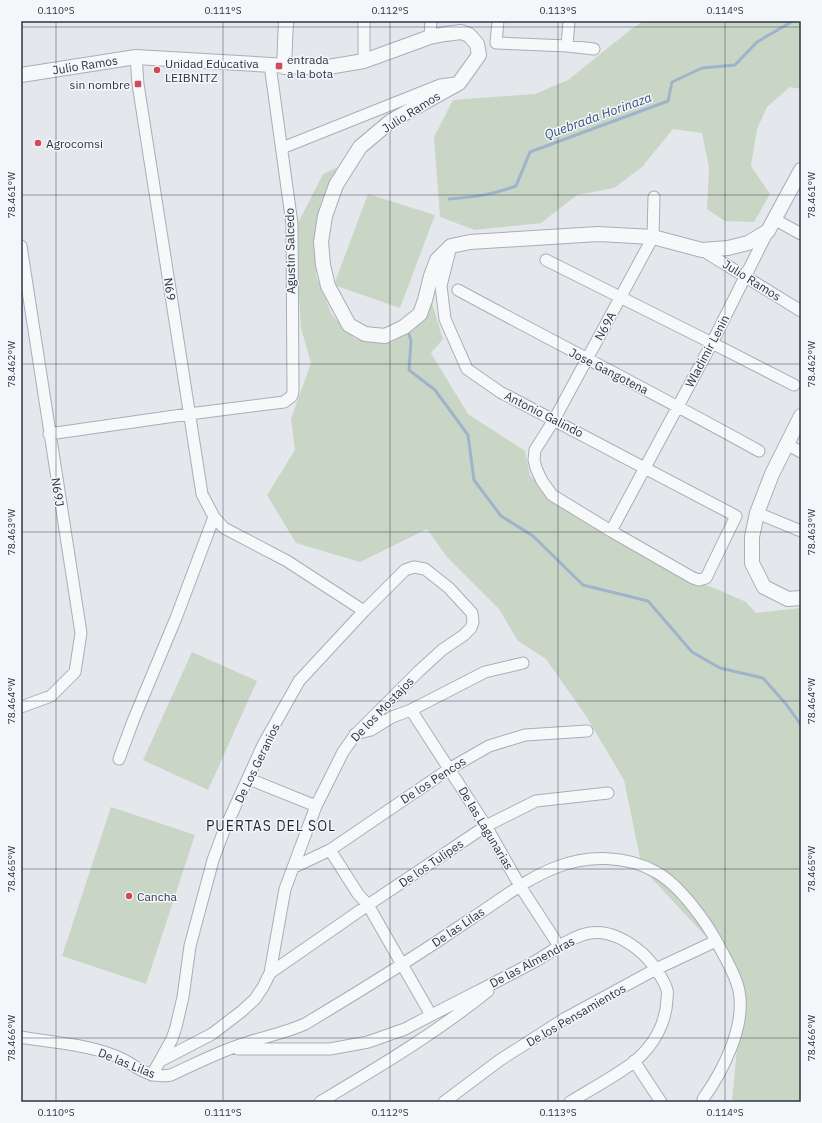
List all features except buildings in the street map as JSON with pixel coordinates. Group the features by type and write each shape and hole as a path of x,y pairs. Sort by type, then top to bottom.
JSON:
{"street":[{"path":"284,67 286,21"},
{"path":"364,21 364,62"},
{"path":"430,37 431,21"},
{"path":"496,43 498,21"},
{"path":"567,46 569,21"},
{"name":"Julio Ramos","path":"21,75 136,57 284,67 322,68 364,62 430,37 461,32 469,35 477,44 479,55 459,83 391,122 360,147 336,185 325,216 321,242 323,264 328,286 349,325 365,334 386,336 404,326 420,314 437,260 451,246 470,242 598,234 653,237 702,250 801,311"},
{"path":"477,44 496,43 567,46 594,49"},
{"name":"N69","path":"136,57 138,84 202,494 214,517"},
{"name":"Agustin Salcedo","path":"189,414 284,402 292,396 292,224 270,65"},
{"path":"282,148 440,85 459,83"},
{"name":"Wladimir Lenin","path":"611,531 712,343 771,225 801,170"},
{"name":"N69A","path":"611,531 552,495 542,481 536,468 534,460 535,450 554,420 653,237 654,197"},
{"path":"771,225 801,234"},
{"name":"Julio Ramos","path":"702,250 728,248 748,243 771,225"},
{"name":"N69J","path":"21,246 81,633 75,672 51,696 21,707"},
{"name":"Antonio Galindo","path":"451,246 441,286 445,319 467,369 500,392 736,516 706,578 700,580 611,531"},
{"path":"546,260 794,385"},
{"name":"Jose Gangotena","path":"458,290 586,360 678,407 759,451"},
{"path":"49,434 189,414"},
{"path":"801,416 775,468 757,513 752,536 752,563 764,587 788,599 801,598"},
{"path":"786,444 801,452"},
{"path":"757,513 801,531"},
{"path":"120,759 132,721 176,618 214,517 224,528 287,561 364,611"},
{"name":"De los Mostajos","path":"160,1061 212,1034 255,999 270,974 285,889 316,806 343,752 355,734 419,671 442,650 464,635 471,628 473,622 472,613 449,588 425,569 414,567 405,570"},
{"name":"De Los Geranios","path":"152,1075 172,1039 178,1021 190,946 213,860 223,833 249,779 263,745 299,681 364,611 405,570"},
{"path":"355,734 371,730 392,717 411,710 485,672 523,663"},
{"name":"De las Lagunarias","path":"411,710 486,826 520,886 559,946"},
{"name":"De los Pencos","path":"294,867 330,850 449,769 489,746 525,735 587,731"},
{"path":"249,779 316,806"},
{"name":"De los Tulipes","path":"270,974 368,905 486,826 536,801 608,793"},
{"path":"330,850 358,894 368,905 431,1015"},
{"name":"De las Lilas","path":"21,1037 68,1043 118,1057 136,1068 152,1075 171,1075 244,1043 290,1030 305,1024 402,965 520,886 556,867 577,861 601,858 633,862 657,872 672,884 690,902 716,941 731,970 739,990 740,1007 736,1031 727,1058 717,1079 703,1099"},
{"name":"De las Almendras","path":"226,1050 317,1050 348,1047 384,1037 405,1029 536,961 559,946 590,933 600,932 630,943 645,956 656,969 667,991 666,1008 656,1038 634,1061 570,1102"},
{"name":"De los Pensamientos","path":"444,1102 500,1060 564,1019 656,969 716,941"},
{"path":"320,1102 373,1071 467,1008 505,977"},
{"path":"634,1061 661,1102"}],"green space":[{"path":"644,21 801,21 801,89 790,87 767,107 757,129 751,166 770,194 754,222 725,221 707,209 709,168 702,133 673,129 642,167 614,188 577,195 541,223 475,230 440,217 434,137 453,100 535,94 568,80 634,27"},
{"path":"338,167 321,202 315,240 316,276 332,315 355,339 391,343 422,322 432,303 443,339 431,353 468,414 525,451 530,476 556,497 698,583 717,589 746,602 756,613 801,608 801,1102 732,1102 741,1004 711,942 642,868 624,780 586,716 546,659 518,641 499,609 447,557 427,529 360,562 296,543 267,495 295,450 291,419 311,363 301,328 298,223 323,174"},
{"path":"368,194 435,215 400,308 334,285"},
{"path":"192,652 257,681 208,790 143,760"},
{"name":"Cancha","path":"111,807 195,835 146,984 62,956"}],"waterway":[{"name":"Quebrada Horinaza","path":"449,199 499,192 516,186 530,152 668,101 672,82 702,68 735,65 757,42 793,21"},
{"name":"Quebrada Horinaza","path":"409,334 411,341 409,370 435,390 468,435 474,480 501,516 533,536 583,585 648,601 692,652 720,668 763,678 786,704 801,725"}],"place":[{"name":"entrada a la bota","path":"279,66"},
{"name":"Unidad Educativa LEIBNITZ","path":"157,70"},
{"name":"sin nombre","path":"138,84"},
{"name":"Agrocomsi","path":"38,143"},
{"name":"Cancha","path":"129,896"}],"district":[{"name":"PUERTAS DEL SOL","path":"271,826"}]}
